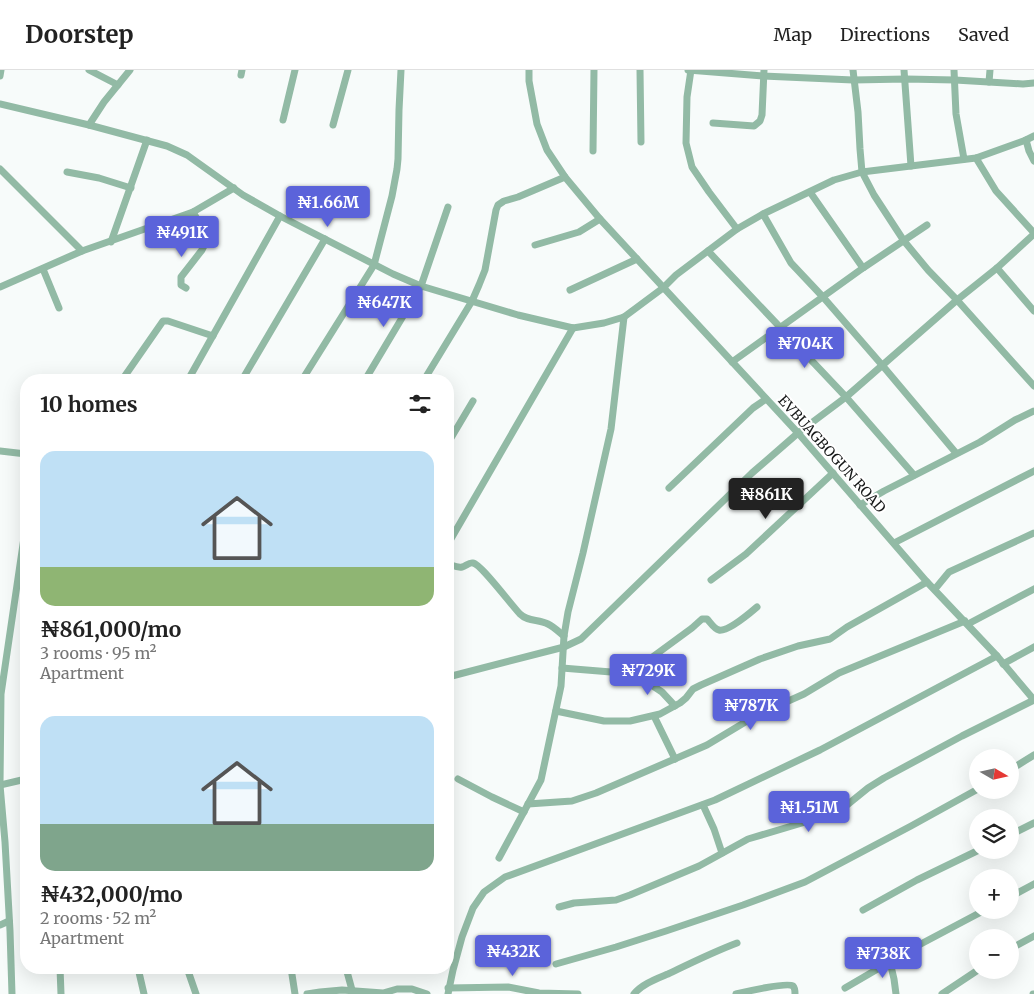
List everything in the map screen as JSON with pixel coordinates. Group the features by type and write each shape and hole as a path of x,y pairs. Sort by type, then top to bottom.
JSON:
{"street":[{"path":"0,76 1,70"},
{"path":"89,70 118,85"},
{"path":"89,125 129,70"},
{"path":"283,120 295,70"},
{"path":"333,125 348,70"},
{"path":"306,374 374,265 397,169 400,70"},
{"name":"EVBUAGBOGUN ROAD","path":"529,70 537,124 547,150 565,177 600,219 798,433 927,582 997,656 1034,700"},
{"path":"593,151 594,70"},
{"path":"640,70 641,142"},
{"path":"737,229 692,167 686,143 686,97 690,70 853,80 906,79 1034,83"},
{"path":"852,70 857,102 862,172 874,195 904,240 928,270 1034,386"},
{"path":"904,70 911,166"},
{"path":"954,70 956,114 964,160"},
{"path":"989,82 990,70"},
{"path":"713,123 754,126 758,124 762,115 763,73"},
{"path":"0,104 167,146 187,155 243,195 374,265 421,286 518,315 573,328 604,324 624,317 737,229 763,214 834,180 862,172 976,158 1034,136"},
{"path":"111,242 147,140"},
{"path":"1026,140 1034,161"},
{"path":"454,675 564,647 581,639 752,473 798,433 846,397 1034,234 996,191 976,158"},
{"path":"0,169 82,251"},
{"path":"67,172 99,178 131,188"},
{"path":"428,374 472,301 485,270 498,205 565,177"},
{"path":"0,287 82,251 194,212 234,188"},
{"path":"810,192 862,268"},
{"path":"369,374 421,286 448,207"},
{"path":"186,288 181,285 181,277 202,250 208,238 194,212"},
{"path":"763,214 791,263 882,365 956,454"},
{"path":"191,374 280,216"},
{"path":"535,245 578,232 600,219"},
{"path":"732,362 862,268 927,225"},
{"path":"246,374 325,239"},
{"path":"708,251 846,397 914,475"},
{"path":"570,290 637,259"},
{"path":"996,268 1034,311"},
{"path":"43,269 59,308"},
{"path":"499,858 541,780 561,686 564,636 568,612 611,429 624,317"},
{"path":"126,374 163,321 213,336"},
{"path":"454,534 573,328"},
{"path":"670,488 753,408 766,399"},
{"path":"454,433 473,401"},
{"path":"860,505 980,442 1015,420 1034,411"},
{"path":"0,451 20,453"},
{"path":"894,543 1034,471"},
{"path":"711,580 746,554 833,473"},
{"path":"934,589 949,572 1034,533"},
{"path":"454,566 460,567 470,563 476,564 525,618 548,624 564,636"},
{"path":"12,994 10,922 0,785 1,694 20,565"},
{"path":"556,710 604,721 630,721 660,714 675,706 700,685 760,659 798,646 830,639 847,627 927,582"},
{"path":"528,804 572,801 596,793 707,745 757,715 804,694 839,673 966,623 1034,589"},
{"path":"632,672 692,628 702,618 707,619 716,629 722,630 742,620 757,606"},
{"path":"1003,664 1034,647"},
{"path":"454,966 473,908 484,892 505,877 715,800 820,750 997,656"},
{"path":"562,668 632,672 662,692 675,706"},
{"path":"560,907 574,903 616,900 699,866 748,839 812,820 847,805 884,778 1034,700"},
{"path":"654,716 675,759"},
{"path":"1019,764 1034,755"},
{"path":"458,779 524,812"},
{"path":"0,785 20,780"},
{"path":"556,964 666,931 805,882 969,794"},
{"path":"703,805 722,853"},
{"path":"1019,830 1034,823"},
{"path":"862,910 916,880 969,855"},
{"path":"1019,892 1034,884"},
{"path":"845,988 969,919"},
{"path":"0,925 10,922"},
{"path":"1019,944 1034,936"},
{"path":"634,994 637,990 660,977 712,952 737,943"},
{"path":"890,962 896,994"},
{"path":"60,974 61,994"},
{"path":"139,974 144,994"},
{"path":"189,974 196,994"},
{"path":"292,974 295,994"},
{"path":"348,974 352,990"},
{"path":"452,974 447,992 508,988 539,993 578,994"},
{"path":"942,994 969,976"},
{"path":"736,994 785,985 793,986 795,994"},
{"path":"307,994 342,990 383,993 404,988 427,994"}]}
